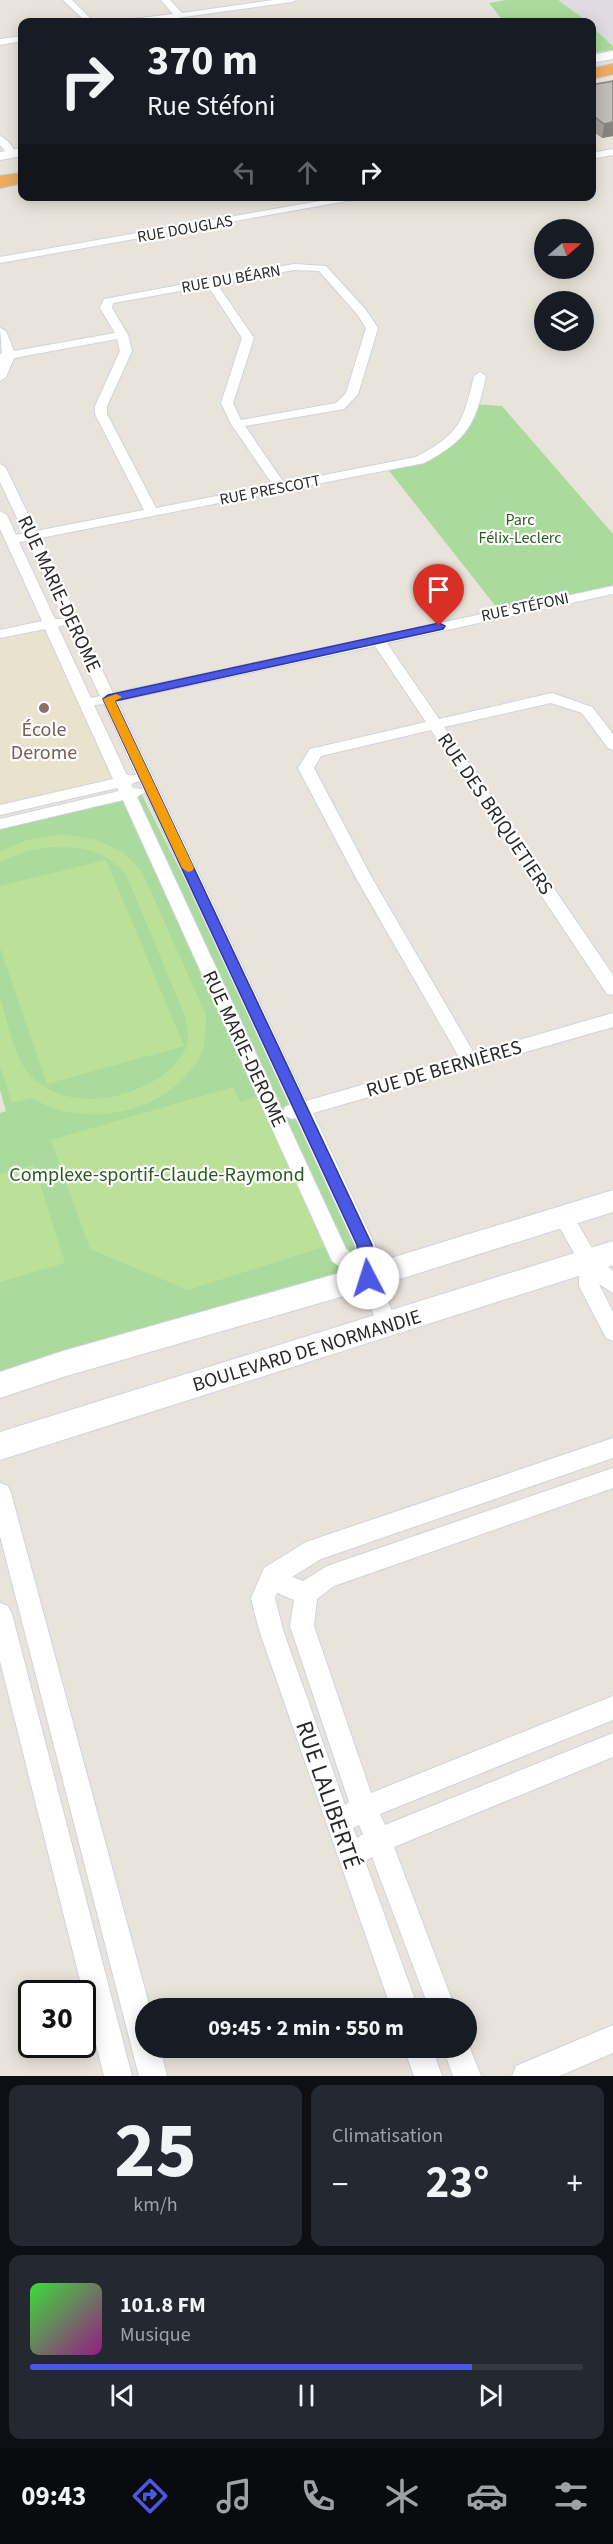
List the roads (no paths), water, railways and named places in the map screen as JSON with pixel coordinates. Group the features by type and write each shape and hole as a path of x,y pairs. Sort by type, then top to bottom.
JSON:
{"highway":[{"path":"596,74 613,71"},
{"path":"596,81 613,79"},
{"path":"0,170 14,157"},
{"path":"0,182 18,179"}],"street":[{"path":"67,0 86,18"},
{"path":"165,0 180,16"},
{"path":"164,18 292,0"},
{"path":"0,42 18,40"},
{"path":"596,58 613,55"},
{"path":"0,139 14,157"},
{"path":"596,149 613,147"},
{"path":"596,155 613,152"},
{"name":"RUE DOUGLAS","path":"0,254 309,201"},
{"name":"RUE DOUGLAS","path":"0,260 341,201"},
{"name":"RUE DU BÉARN","path":"122,335 106,308 108,302 294,267 322,268 362,312 372,328 352,394 340,406 237,424"},
{"path":"211,283 248,338 227,403 237,424 281,487"},
{"path":"0,331 9,348 0,377"},
{"path":"5,356 122,335 126,351 101,406 101,414 153,513"},
{"name":"RUE PRESCOTT","path":"12,540 420,460 446,447 462,433 471,418 480,376"},
{"name":"RUE MARIE-DEROME","path":"0,468 365,1245 368,1278 388,1326"},
{"name":"RUE MARIE-DEROME","path":"0,515 339,1255 368,1278"},
{"name":"RUE STÉFONI","path":"86,704 613,590"},
{"path":"0,634 71,620"},
{"name":"RUE DES BRIQUETIERS","path":"378,640 613,989"},
{"path":"470,1061 364,878 306,768 315,752 552,698 587,710 613,745"},
{"path":"0,810 148,783"},
{"path":"0,824 125,788"},
{"name":"RUE DE BERNIÈRES","path":"276,1117 613,1020"},
{"path":"0,1385 63,1364 368,1278 613,1201"},
{"path":"563,1216 601,1257 613,1284"},
{"path":"601,1257 589,1286 613,1332"},
{"name":"BOULEVARD DE NORMANDIE","path":"0,1446 388,1326 601,1257"},
{"path":"613,1448 314,1550 272,1576 271,1580 306,1593 327,1577 613,1478"},
{"path":"0,1493 135,2005"},
{"name":"RUE LALIBERTÉ","path":"271,1580 263,1598 271,1630 400,1998"},
{"name":"RUE LALIBERTÉ","path":"306,1593 302,1626 364,1808 379,1840 438,1998"},
{"path":"0,1614 118,2076"},
{"path":"338,1822 364,1808 613,1708"},
{"path":"349,1855 379,1840 613,1745"},
{"path":"46,1795 77,1784"},
{"path":"526,2076 613,2039"},
{"path":"149,2058 153,2076"},
{"path":"422,2058 428,2076"},
{"path":"461,2058 467,2076"}],"place":[{"name":"École Derome","path":"44,708"}],"park label":[{"name":"Parc Félix-Leclerc","path":"520,529"},
{"name":"Complexe-sportif-Claude-Raymond","path":"157,1175"}]}
